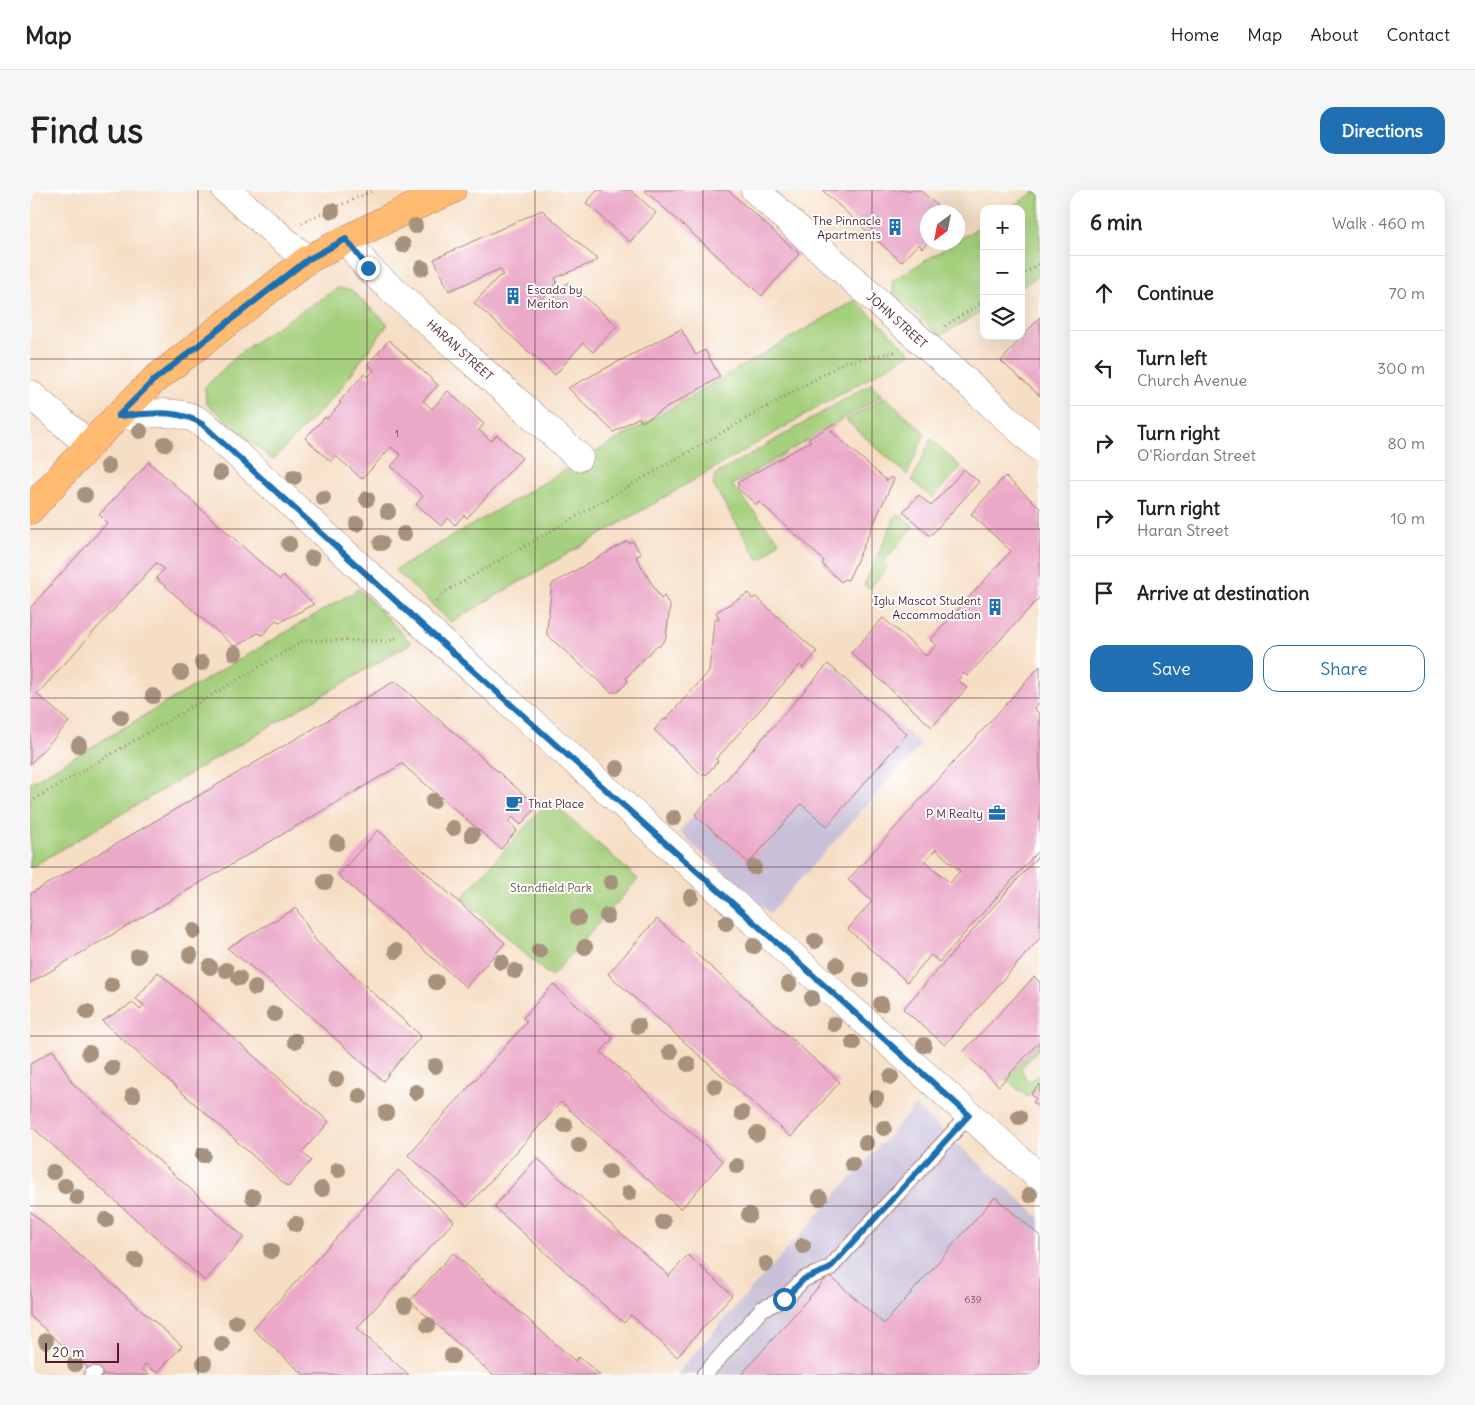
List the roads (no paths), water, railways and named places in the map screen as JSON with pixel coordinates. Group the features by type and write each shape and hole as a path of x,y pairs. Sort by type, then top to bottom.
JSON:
{"main road":[{"path":"30,510 89,445 153,381 307,260 389,218 452,190"}],"street":[{"path":"226,190 307,260"},
{"name":"JOHN STREET","path":"755,190 1040,448"},
{"name":"HARAN STREET","path":"346,239 368,268 579,457"},
{"path":"30,394 89,445"},
{"path":"118,416 171,413 193,418 202,424 421,624 1040,1178"}],"lane":[{"path":"704,1375 762,1310 784,1299 804,1279 829,1269 969,1115"}],"place":[{"name":"The Pinnacle Apartments","path":"895,227"},
{"name":"Escada by Meriton","path":"513,296"},
{"name":"Iglu Mascot Student Accommodation","path":"995,607"},
{"name":"That Place","path":"514,803"},
{"name":"P M Realty","path":"997,813"}],"park label":[{"name":"Standfield Park","path":"551,887"}]}
